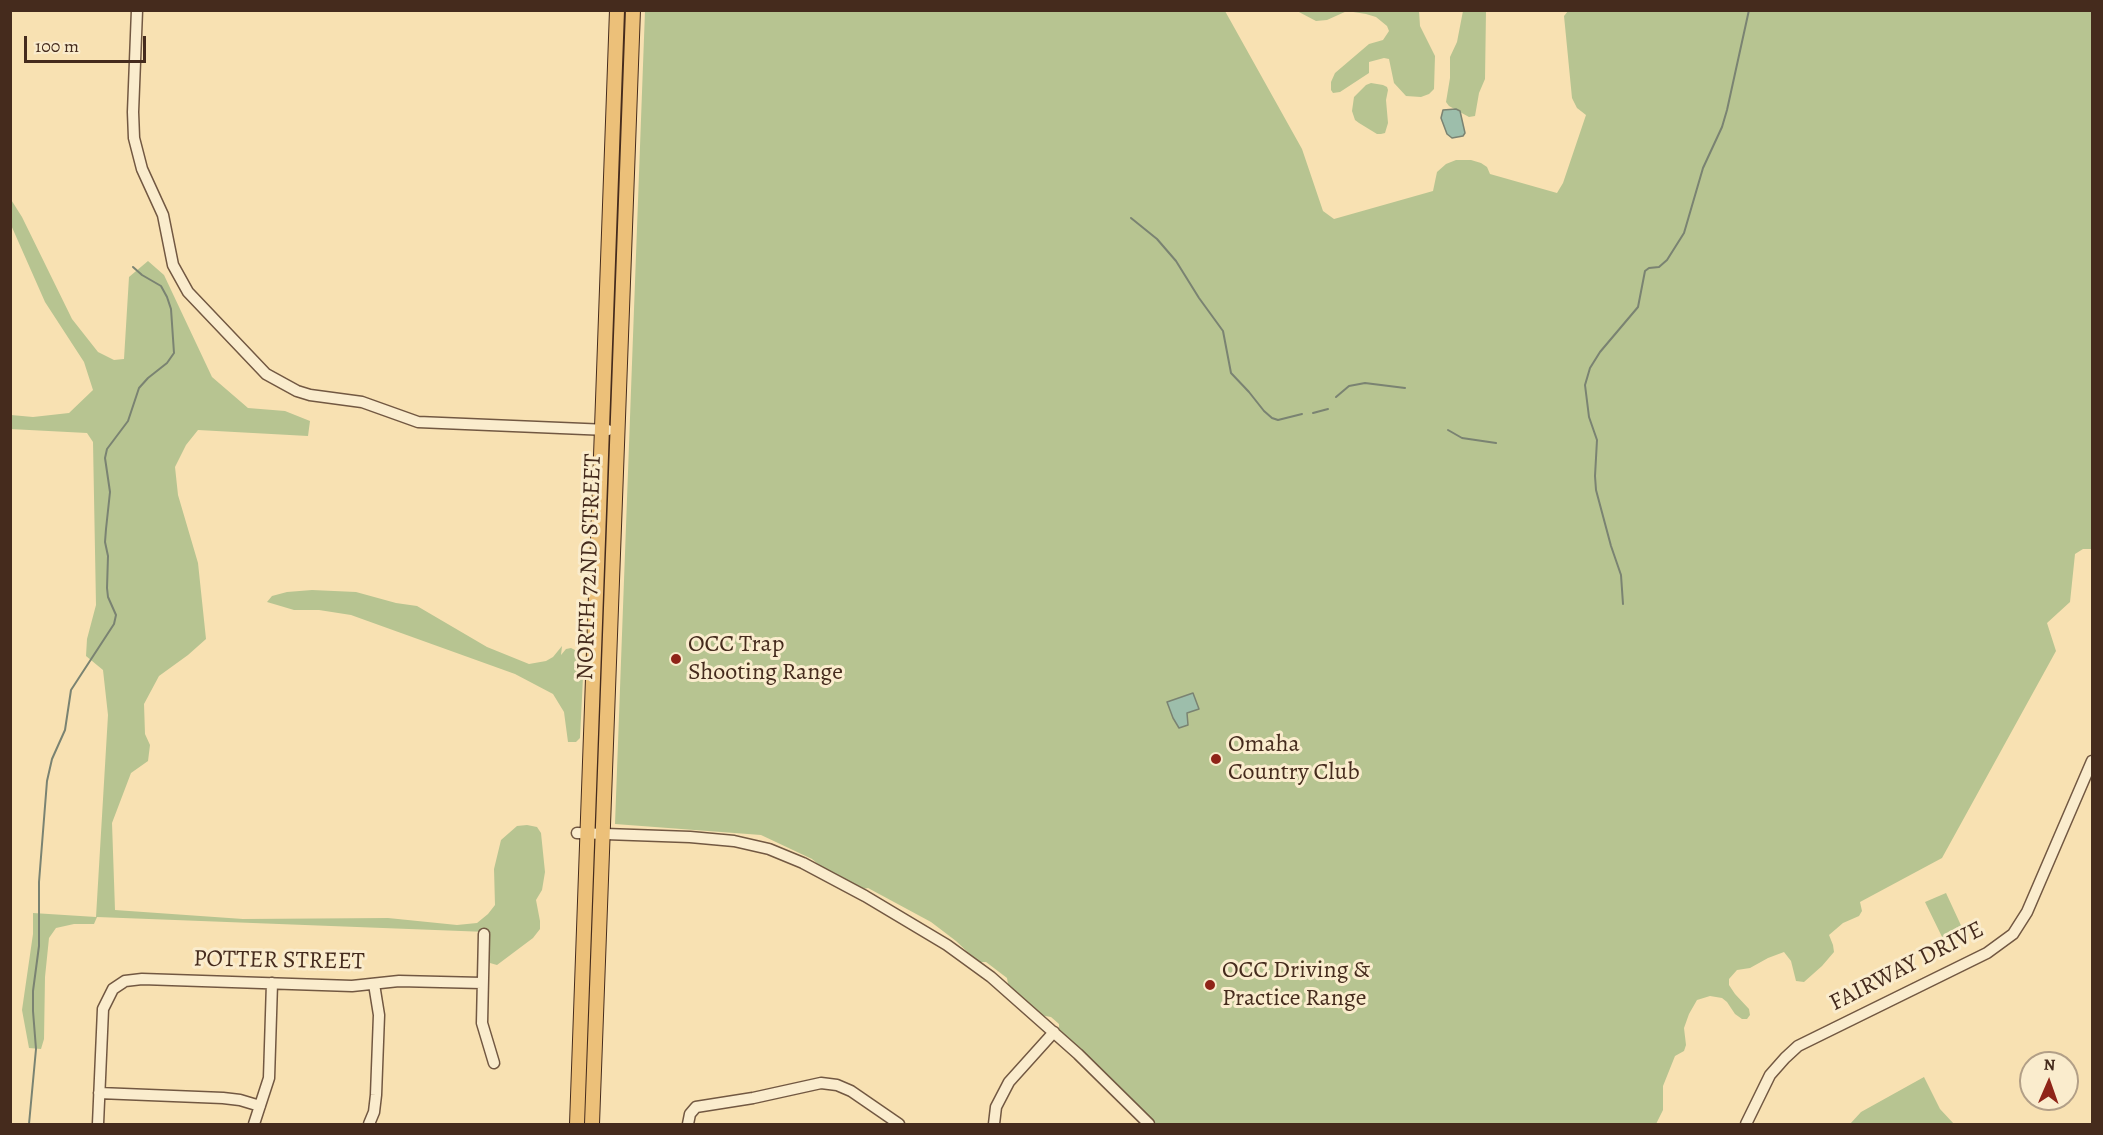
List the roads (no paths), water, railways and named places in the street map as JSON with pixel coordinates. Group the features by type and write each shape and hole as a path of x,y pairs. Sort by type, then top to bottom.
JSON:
{"main road":[{"name":"NORTH 72ND STREET","path":"577,1125 582,833 603,430 617,10"},
{"name":"NORTH 72ND STREET","path":"592,1125 633,10"}],"street":[{"path":"137,10 134,138 142,169 163,215 173,265 188,292 266,374 297,392 362,402 418,422 617,430"},
{"name":"FAIRWAY DRIVE","path":"1746,1125 1770,1075 1798,1046 1988,953 2013,934 2027,912 2092,761"},
{"path":"582,833 734,841 785,855 865,896 947,945 991,977 1054,1032 1149,1125"},
{"path":"484,934 482,1023 494,1063"},
{"name":"POTTER STREET","path":"99,1094 103,1009 113,989 125,981 142,979 352,986 399,981 482,983"},
{"path":"254,1125 267,1086 269,1071 272,983"},
{"path":"369,1125 376,1105 379,1015 374,984"},
{"path":"994,1125 996,1107 1009,1082 1054,1032"},
{"path":"689,1119 696,1107 753,1098 820,1083 837,1085 851,1091 899,1125"},
{"path":"98,1125 99,1094 223,1098 240,1100 260,1107"}],"waterway":[{"path":"1623,604 1621,575 1596,490 1597,440 1589,417 1585,385 1590,368 1600,352 1638,307 1645,271 1659,267 1667,260 1684,233 1703,168 1722,127 1727,110 1749,10"},
{"path":"1131,218 1157,239 1176,261 1223,331 1231,373 1264,411 1278,420 1302,414"},
{"path":"29,1124 36,1049 33,991 39,946 39,882 47,781 52,759 65,730 71,690 114,624 116,615 108,597 107,588 108,556 105,542 110,492 105,458 107,449 128,421 139,388 167,363 174,353 171,309 167,297 161,286 133,267"},
{"path":"1336,397 1349,386 1365,383 1405,388"},
{"path":"1313,413 1328,409"},
{"path":"1448,430 1462,438 1496,443"}],"place":[{"name":"OCC Trap Shooting Range","path":"676,659"},
{"name":"Omaha Country Club","path":"1216,759"},
{"name":"OCC Driving & Practice Range","path":"1210,985"}]}
